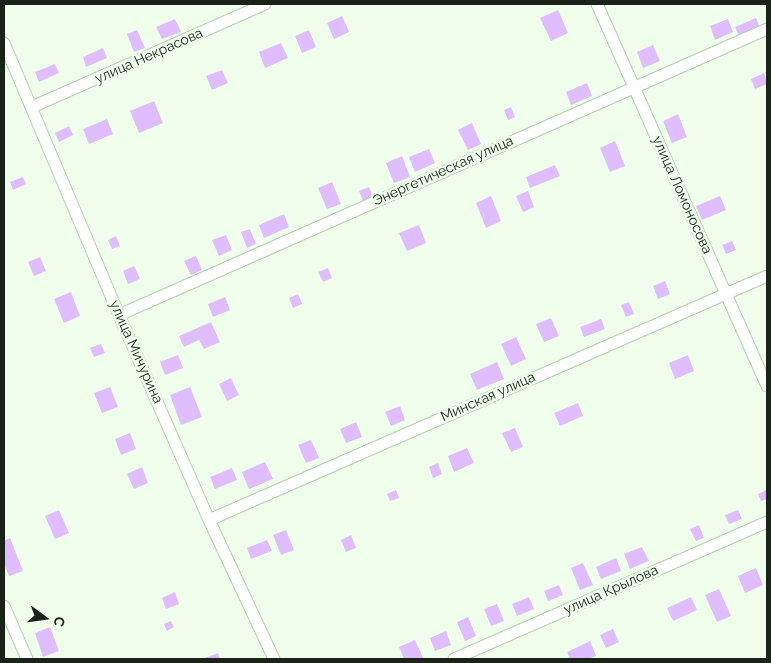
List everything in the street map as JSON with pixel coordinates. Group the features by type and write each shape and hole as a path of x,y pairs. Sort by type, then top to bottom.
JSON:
{"street":[{"name":"улица Некрасова","path":"32,107 265,4"},
{"name":"улица Ломоносова","path":"597,4 767,386"},
{"name":"Энергетическая улица","path":"119,315 767,29"},
{"name":"улица Мичурина","path":"4,43 119,315 209,520 274,659"},
{"name":"Минская улица","path":"209,520 767,276"},
{"name":"улица Крылова","path":"454,659 767,522"},
{"path":"4,606 27,659"}],"building":[{"path":"558,10 568,33 551,41 540,18"},
{"path":"342,16 349,32 334,39 327,23"},
{"path":"756,18 760,28 739,36 735,27"},
{"path":"175,19 181,32 162,39 156,27"},
{"path":"728,19 733,32 715,40 710,26"},
{"path":"137,30 145,48 134,52 127,34"},
{"path":"309,30 316,47 302,53 295,36"},
{"path":"281,43 288,58 265,68 259,52"},
{"path":"653,45 660,61 643,68 637,52"},
{"path":"103,48 107,58 86,67 83,57"},
{"path":"55,64 59,73 39,82 35,72"},
{"path":"222,70 228,83 212,90 206,76"},
{"path":"764,73 767,84 755,89 751,79"},
{"path":"587,83 592,96 571,105 566,92"},
{"path":"154,101 163,123 139,133 130,111"},
{"path":"511,107 515,117 508,120 504,110"},
{"path":"678,114 687,137 672,143 663,121"},
{"path":"107,119 113,134 89,144 83,129"},
{"path":"472,123 481,144 468,150 458,130"},
{"path":"69,126 73,135 59,142 55,133"},
{"path":"615,141 625,166 610,172 600,148"},
{"path":"429,149 435,163 415,172 409,157"},
{"path":"402,156 410,177 394,183 386,163"},
{"path":"555,165 560,176 530,188 526,177"},
{"path":"23,177 26,184 13,190 10,182"},
{"path":"332,182 341,204 327,209 318,188"},
{"path":"369,187 374,199 364,203 359,191"},
{"path":"528,191 534,207 523,212 516,196"},
{"path":"491,196 501,221 486,228 476,203"},
{"path":"720,196 726,210 702,220 696,206"},
{"path":"284,214 289,227 264,238 259,225"},
{"path":"419,225 426,243 407,251 399,233"},
{"path":"250,229 256,244 247,248 241,232"},
{"path":"226,235 232,250 219,256 212,240"},
{"path":"116,236 120,246 112,249 108,240"},
{"path":"732,241 736,250 726,254 722,245"},
{"path":"196,256 202,270 191,275 184,261"},
{"path":"40,257 46,271 34,276 28,262"},
{"path":"134,266 140,279 128,284 123,271"},
{"path":"328,268 332,278 323,282 318,272"},
{"path":"665,281 670,294 658,299 653,286"},
{"path":"71,292 80,316 64,323 54,299"},
{"path":"298,294 302,304 293,308 289,298"},
{"path":"225,297 230,310 213,317 208,304"},
{"path":"629,302 634,314 626,317 621,305"},
{"path":"551,318 559,336 544,342 536,324"},
{"path":"601,319 605,329 584,337 580,327"},
{"path":"211,322 220,342 204,349 199,340 184,347 179,336"},
{"path":"516,337 526,359 511,366 501,344"},
{"path":"101,344 105,353 94,357 90,348"},
{"path":"178,355 183,368 165,375 160,362"},
{"path":"688,355 694,371 675,379 669,363"},
{"path":"497,362 504,379 477,390 470,374"},
{"path":"231,378 239,395 227,401 219,384"},
{"path":"110,387 118,407 102,413 94,393"},
{"path":"190,387 202,417 181,425 170,395"},
{"path":"578,403 583,416 560,426 554,413"},
{"path":"400,406 405,420 391,426 385,412"},
{"path":"356,422 362,437 346,443 340,429"},
{"path":"515,428 523,447 511,452 502,433"},
{"path":"130,433 136,449 121,455 115,439"},
{"path":"311,440 319,458 306,463 298,445"},
{"path":"467,448 474,463 454,472 448,456"},
{"path":"265,462 273,479 249,489 242,472"},
{"path":"438,463 442,474 433,478 429,467"},
{"path":"142,467 148,483 134,489 127,474"},
{"path":"232,468 237,480 215,489 210,477"},
{"path":"396,490 399,498 390,501 387,494"},
{"path":"767,490 767,499 761,501 758,494"},
{"path":"59,510 69,533 55,539 45,516"},
{"path":"738,510 742,519 729,524 725,515"},
{"path":"699,525 704,538 696,541 690,529"},
{"path":"286,530 294,550 281,555 273,535"},
{"path":"351,535 356,548 346,552 341,540"},
{"path":"10,538 23,571 9,576 4,564 4,541"},
{"path":"267,540 272,551 251,559 247,548"},
{"path":"642,547 649,561 630,569 624,554"},
{"path":"616,558 621,571 601,579 596,567"},
{"path":"583,563 593,585 580,590 571,568"},
{"path":"756,568 763,585 745,593 738,576"},
{"path":"559,585 563,595 548,601 544,591"},
{"path":"719,589 731,616 717,622 705,595"},
{"path":"175,592 179,604 166,609 162,598"},
{"path":"529,597 534,609 517,616 512,604"},
{"path":"691,597 697,610 673,621 667,608"},
{"path":"497,604 504,621 491,626 484,609"},
{"path":"468,617 476,636 465,641 457,622"},
{"path":"171,621 174,627 167,631 164,624"},
{"path":"50,627 59,651 43,657 35,633"},
{"path":"613,629 619,642 606,648 600,635"},
{"path":"446,631 451,645 435,651 430,638"},
{"path":"415,640 423,658 404,659 399,647"},
{"path":"590,641 596,656 588,659 570,659 567,652"},
{"path":"218,653 220,659 202,659"}]}
